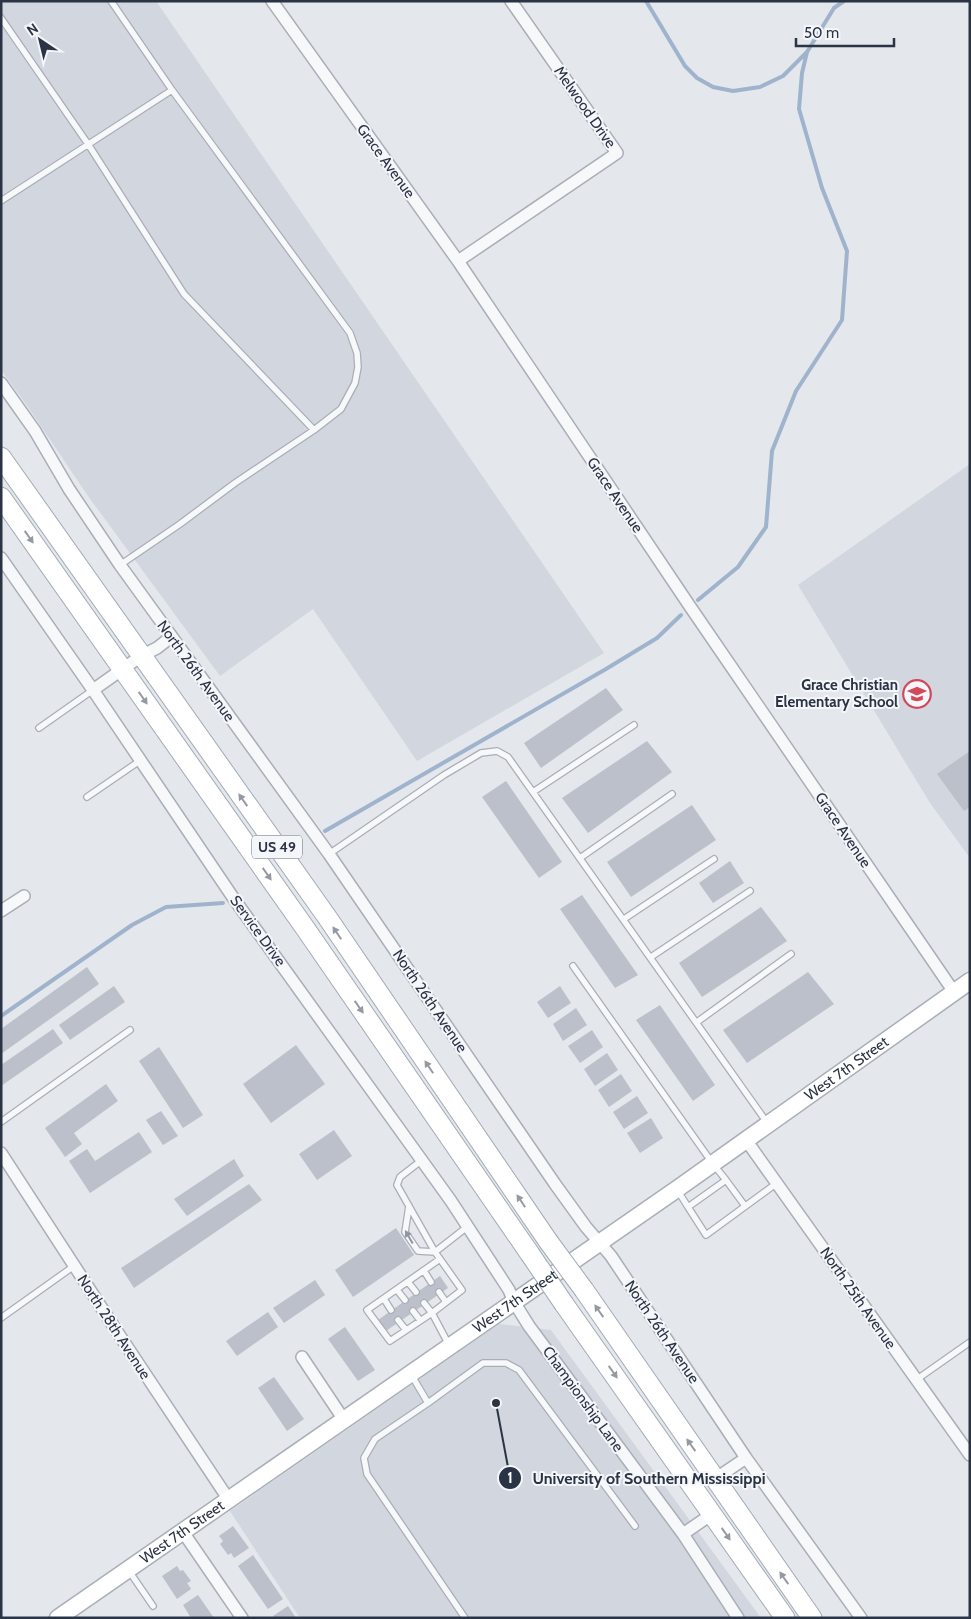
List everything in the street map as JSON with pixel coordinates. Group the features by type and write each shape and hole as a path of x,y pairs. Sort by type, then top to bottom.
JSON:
{"main road":[{"name":"US 49","path":"1,457 327,918 548,1241 812,1618"},
{"name":"US 49","path":"1,497 310,936 564,1304 785,1618"},
{"name":"West 7th Street","path":"58,1618 713,1164 970,981"}],"street":[{"name":"Grace Avenue","path":"272,1 458,261 694,614 954,992"},
{"name":"Melwood Drive","path":"458,261 617,153 511,1"},
{"name":"North 26th Avenue","path":"1,383 35,431 69,489 120,566 329,854 555,1184 611,1256 746,1458 861,1618"},
{"name":"Service Drive","path":"1,558 141,760 234,899 422,1160 509,1290 514,1302"},
{"path":"93,690 171,637"},
{"path":"1,912 24,896"},
{"name":"North 25th Avenue","path":"746,1140 970,1456"},
{"name":"North 28th Avenue","path":"1,1154 229,1500"},
{"name":"Championship Lane","path":"514,1302 529,1326 683,1534 738,1618"},
{"path":"302,1357 344,1420"},
{"path":"715,1479 746,1458"},
{"path":"683,1534 712,1514"},
{"path":"183,1532 242,1618"}],"lane":[{"path":"111,1 172,90 350,333 357,353 358,367 355,383 341,409 120,566"},
{"path":"1,18 88,144 184,294 314,430"},
{"path":"1,202 172,90"},
{"path":"39,728 93,690"},
{"path":"533,792 634,725"},
{"path":"329,854 444,774 480,753 497,751 508,757 768,1124"},
{"path":"87,797 141,760"},
{"path":"580,858 672,794"},
{"path":"624,920 714,859"},
{"path":"651,957 750,891"},
{"path":"697,1022 791,954"},
{"path":"573,966 713,1164 745,1206"},
{"path":"1,1122 130,1030"},
{"path":"422,1160 400,1177 397,1185 435,1252 462,1290 390,1341 368,1310 440,1260"},
{"path":"688,1207 726,1180"},
{"path":"677,1189 706,1235 777,1183"},
{"path":"409,1206 405,1232 418,1251 435,1252 467,1227"},
{"path":"1,1318 74,1266"},
{"path":"424,1271 431,1282"},
{"path":"408,1282 416,1292"},
{"path":"397,1290 405,1300"},
{"path":"439,1292 446,1302"},
{"path":"384,1300 392,1310"},
{"path":"424,1302 450,1347"},
{"path":"413,1311 420,1320"},
{"path":"398,1320 406,1330"},
{"path":"916,1380 970,1342"},
{"path":"465,1618 367,1474 364,1458 375,1439 482,1363 506,1363 519,1370 635,1526"},
{"path":"410,1374 428,1402"},
{"path":"128,1570 153,1606"}],"shaded area":[{"path":"1,1 156,1 604,653 417,761 313,609 220,676 88,496 1,370"},
{"name":"Grace Christian Elementary School","path":"970,464 970,858 930,803 798,585"},
{"path":"499,1324 551,1330 761,1618 300,1618 230,1511"}],"building":[{"path":"606,688 623,710 541,768 524,743"},
{"path":"647,741 672,772 588,833 562,798"},
{"path":"970,751 970,807 964,811 937,774"},
{"path":"506,781 562,862 539,878 482,797"},
{"path":"692,805 716,840 631,897 607,862"},
{"path":"730,861 744,883 713,903 699,883"},
{"path":"582,895 638,975 615,988 560,909"},
{"path":"761,907 787,941 702,997 679,963"},
{"path":"87,967 99,984 1,1054 1,1029"},
{"path":"808,972 834,1004 747,1063 723,1030"},
{"path":"114,986 125,1002 70,1040 59,1025"},
{"path":"560,986 571,1003 548,1018 537,1002"},
{"path":"660,1005 715,1085 693,1101 636,1020"},
{"path":"576,1008 587,1025 563,1041 553,1024"},
{"path":"53,1029 63,1043 1,1086 1,1065"},
{"path":"592,1030 603,1047 580,1063 568,1046"},
{"path":"296,1045 325,1084 271,1123 243,1084"},
{"path":"159,1047 203,1115 183,1128 139,1061"},
{"path":"607,1053 618,1070 595,1086 584,1069"},
{"path":"621,1074 632,1091 609,1107 598,1090"},
{"path":"106,1084 118,1101 74,1133 82,1144 65,1157 45,1128"},
{"path":"637,1096 648,1113 624,1129 613,1112"},
{"path":"161,1111 178,1136 163,1145 146,1120"},
{"path":"651,1118 663,1138 640,1153 627,1133"},
{"path":"334,1130 352,1156 317,1180 299,1154"},
{"path":"139,1132 152,1152 90,1193 69,1161 87,1149 95,1161"},
{"path":"234,1159 244,1176 187,1216 174,1199"},
{"path":"249,1184 262,1200 134,1288 121,1268"},
{"path":"396,1228 414,1255 353,1297 335,1270"},
{"path":"440,1276 448,1288 386,1331 378,1320"},
{"path":"315,1280 325,1295 284,1323 273,1308"},
{"path":"268,1312 278,1327 237,1356 226,1341"},
{"path":"345,1327 375,1370 358,1381 328,1339"},
{"path":"274,1377 304,1419 287,1431 258,1388"},
{"path":"233,1526 249,1548 234,1558 231,1553 228,1555 220,1544 223,1541 219,1536"},
{"path":"253,1555 283,1599 268,1609 238,1566"},
{"path":"177,1566 180,1571 183,1570 191,1581 187,1583 191,1589 177,1599 162,1576"},
{"path":"198,1595 214,1618 191,1618 183,1605"},
{"path":"288,1606 296,1618 275,1618 273,1616"}],"waterway":[{"path":"646,1 685,66 697,78 713,87 733,91 760,87 783,76 807,52 834,8 844,1"},
{"path":"698,600 738,567 766,527 772,451 796,391 842,320 847,251 822,188 799,109 802,73 807,52"},
{"path":"325,831 606,669 657,638 681,615"},
{"path":"1,1016 132,925 166,907 223,903"}],"place":[{"name":"Grace Christian Elementary School","path":"917,694"},
{"name":"University of Southern Mississippi","path":"496,1403"}]}
